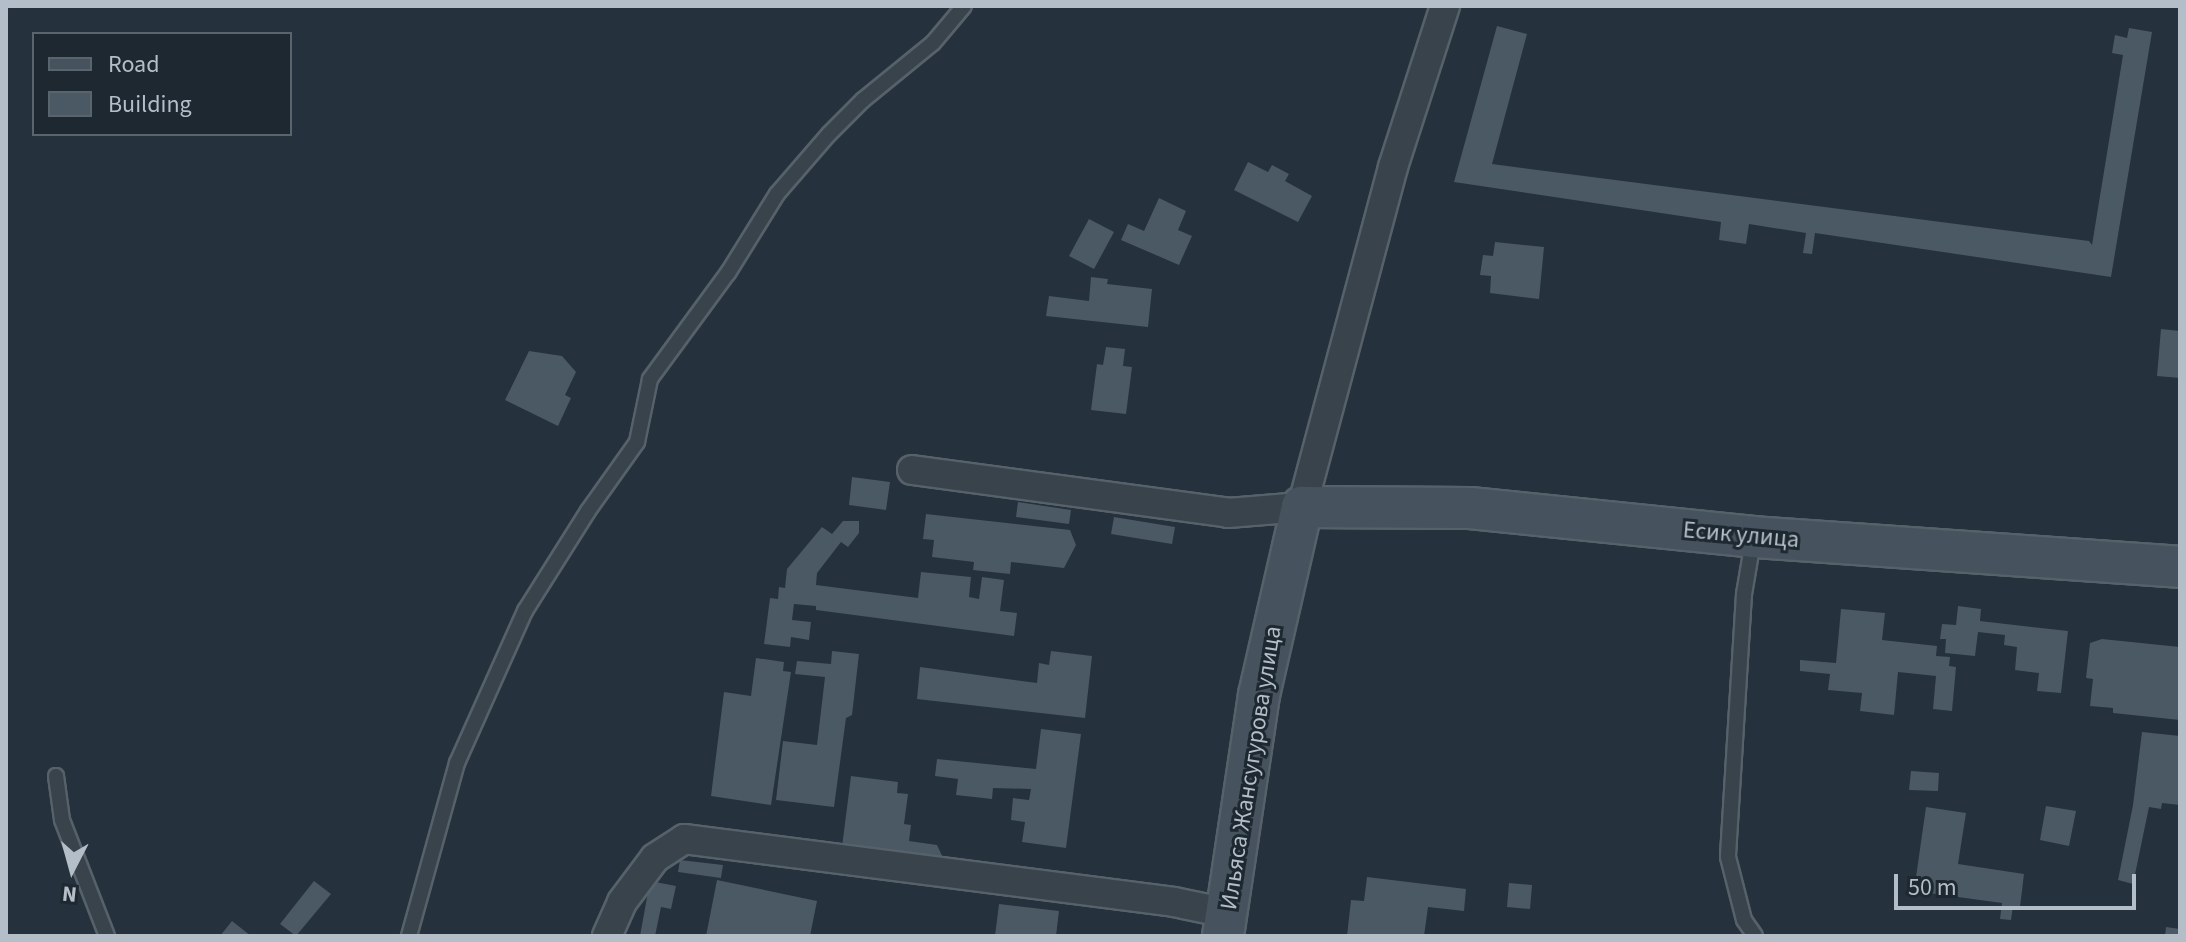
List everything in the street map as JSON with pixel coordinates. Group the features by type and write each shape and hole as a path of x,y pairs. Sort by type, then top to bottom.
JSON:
{"street":[{"path":"912,470 1228,513 1302,507 1393,167 1445,6"},
{"name":"Есик улица","path":"1302,507 1470,508 1754,537 2180,567"},
{"name":"Ильяса Жансугурова улица","path":"1225,924 1259,695 1302,507"},
{"path":"607,936 622,902 655,858 684,839 1174,902 1225,924"}],"lane":[{"path":"409,936 457,763 525,611 588,511 637,442 650,379 728,273 777,194 837,125 933,43 964,6"},
{"path":"1754,537 1744,594 1728,857 1744,920 1755,936"},
{"path":"56,776 62,820 107,936"}],"building":[{"path":"1497,26 1527,34 1492,164 2089,241 2092,245 2123,55 2112,53 2115,35 2127,38 2129,28 2152,32 2111,277 1815,233 1812,254 1803,253 1806,233 1749,224 1746,244 1719,240 1721,222 1454,182"},
{"path":"1248,162 1268,172 1272,165 1289,174 1285,181 1312,196 1298,222 1234,190"},
{"path":"1159,198 1186,211 1178,230 1192,236 1179,265 1121,240 1128,224 1144,231"},
{"path":"1089,219 1114,232 1094,269 1069,256"},
{"path":"1495,242 1544,247 1539,299 1490,293 1491,276 1480,275 1483,255 1493,256"},
{"path":"1091,277 1108,279 1107,284 1152,289 1148,327 1046,316 1049,296 1089,301"},
{"path":"2161,329 2180,331 2180,378 2157,376"},
{"path":"1106,347 1125,349 1123,366 1132,367 1126,414 1091,410 1097,364 1103,365"},
{"path":"529,351 562,356 576,372 565,395 571,398 558,426 505,400"},
{"path":"852,477 890,482 886,510 849,505"},
{"path":"1018,502 1071,510 1069,524 1016,517"},
{"path":"926,514 1070,530 1076,545 1064,568 1011,562 1010,574 973,570 974,562 932,557 934,540 923,539"},
{"path":"1114,517 1175,527 1172,544 1111,534"},
{"path":"843,521 859,521 859,533 848,547 841,542 817,573 816,585 918,598 921,572 971,577 969,597 979,599 982,577 1004,580 1000,611 1017,613 1014,636 816,610 816,606 794,604 792,620 811,622 809,640 791,637 790,647 764,644 770,598 778,599 779,587 785,588 787,569 822,527 832,534"},
{"path":"1958,606 1981,609 1980,621 2068,631 2061,693 2037,691 2039,673 2015,670 2017,647 2004,645 2005,635 1978,632 1975,656 1945,653 1946,639 1940,639 1942,624 1956,625"},
{"path":"1841,609 1885,613 1882,640 1937,646 1936,656 1950,657 1949,666 1956,667 1952,711 1933,709 1936,676 1898,672 1894,715 1860,711 1862,693 1828,690 1830,674 1800,671 1800,660 1836,663"},
{"path":"2102,639 2180,647 2180,720 2113,713 2113,708 2090,706 2093,679 2086,678 2090,643"},
{"path":"832,651 859,654 852,715 846,718 834,807 776,800 783,741 817,745 825,677 795,674 797,661 831,664"},
{"path":"1051,651 1092,656 1085,718 917,699 920,667 1037,683 1039,663 1049,665"},
{"path":"756,658 784,662 783,671 791,672 771,805 711,796 724,692 751,696"},
{"path":"1041,729 1081,734 1066,848 1022,842 1025,822 1011,820 1013,798 1029,800 1031,789 993,788 992,799 956,795 958,779 935,776 937,759 1036,769"},
{"path":"2142,732 2180,736 2180,805 2162,803 2161,809 2149,807 2133,884 2118,880 2133,805"},
{"path":"1911,771 1939,773 1938,791 1909,790"},
{"path":"851,776 898,782 897,793 908,794 904,824 911,825 909,841 937,845 945,862 842,847"},
{"path":"2046,806 2076,811 2069,846 2040,840"},
{"path":"1926,807 1966,813 1958,864 2024,874 2020,907 2013,906 2011,920 2000,919 2002,903 1914,891"},
{"path":"680,860 723,865 721,878 678,872"},
{"path":"1367,877 1466,889 1464,911 1428,907 1424,936 1347,936 1351,900 1364,901"},
{"path":"717,880 817,901 810,936 706,936"},
{"path":"314,881 331,894 296,936 280,924"},
{"path":"650,881 676,886 671,909 661,907 655,936 640,936"},
{"path":"1509,883 1532,885 1530,909 1507,907"},
{"path":"999,904 1059,911 1056,936 995,936"},
{"path":"232,921 251,936 220,936"},
{"path":"2166,927 2180,929 2180,936 2165,936"}]}
